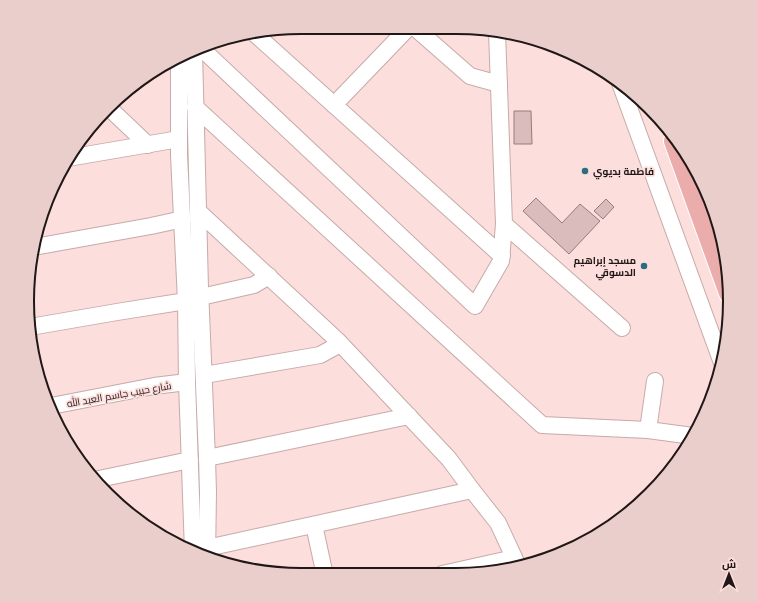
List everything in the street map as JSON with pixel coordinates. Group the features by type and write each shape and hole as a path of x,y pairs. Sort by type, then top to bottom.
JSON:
{"main road":[{"path":"679,154 721,272"}],"street":[{"path":"334,105 402,34"},
{"path":"422,34 470,76 499,84"},
{"path":"259,37 502,256"},
{"path":"205,52 475,306 501,261 502,256 504,224 497,37"},
{"path":"194,56 198,211 187,382 190,460 198,547"},
{"path":"178,64 179,155 183,219 204,375 208,492 199,548"},
{"path":"624,93 718,352"},
{"path":"195,107 542,424 648,430 686,435"},
{"path":"113,111 148,145"},
{"path":"77,157 179,139"},
{"path":"198,211 340,344 449,459 498,523 516,561"},
{"path":"40,246 183,219"},
{"path":"504,224 622,328"},
{"path":"35,326 193,299 254,286 268,276"},
{"path":"204,375 320,355 340,344"},
{"path":"648,430 655,381"},
{"name":"شارع حبيب جاسم العبد الله","path":"55,405 154,386 187,382"},
{"path":"207,458 409,416"},
{"path":"101,478 190,460"},
{"path":"204,550 472,490"},
{"path":"314,525 323,568"}],"building":[{"path":"514,111 531,111 532,144 514,144"},
{"path":"536,198 562,223 580,204 600,221 569,254 523,211"},
{"path":"606,199 614,207 603,219 594,211"}],"place":[{"name":"فاطمة بديوي","path":"585,171"},
{"name":"مسجد إبراهيم الدسوقي","path":"644,266"}]}
